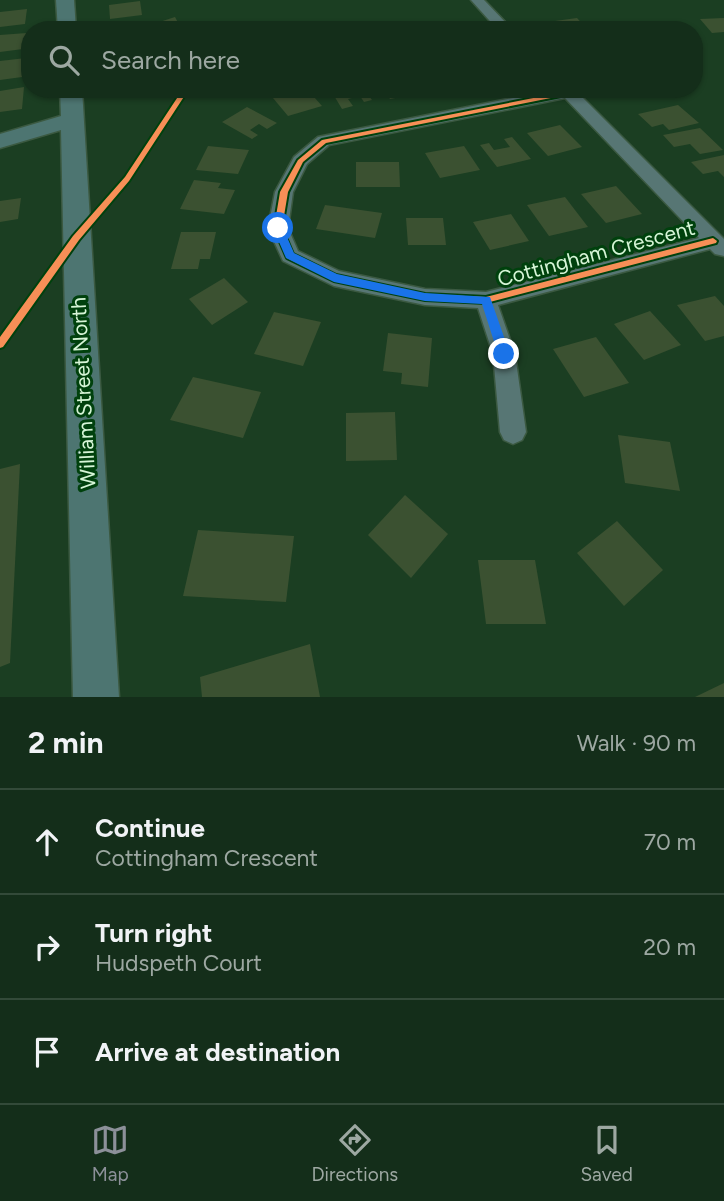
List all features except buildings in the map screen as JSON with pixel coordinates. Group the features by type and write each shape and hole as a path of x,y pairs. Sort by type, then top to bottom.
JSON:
{"street":[{"path":"65,0 66,21"},
{"path":"477,0 497,21"},
{"name":"Cottingham Crescent","path":"533,98 324,141 300,160 284,192 278,228 290,256 334,278 425,297 486,300 719,246"},
{"path":"574,98 719,246"},
{"path":"0,141 72,105"},
{"name":"William Street North","path":"72,105 96,697"},
{"path":"486,300 504,354 513,432"}],"cycle path":[{"path":"0,344 76,238 127,179 180,98"},
{"path":"543,98 324,141 300,161 284,192 278,228 290,256 334,278 425,297 486,300 713,241"}],"route":[{"path":"278,228 290,256 334,278 425,297 486,300 504,354"}]}
